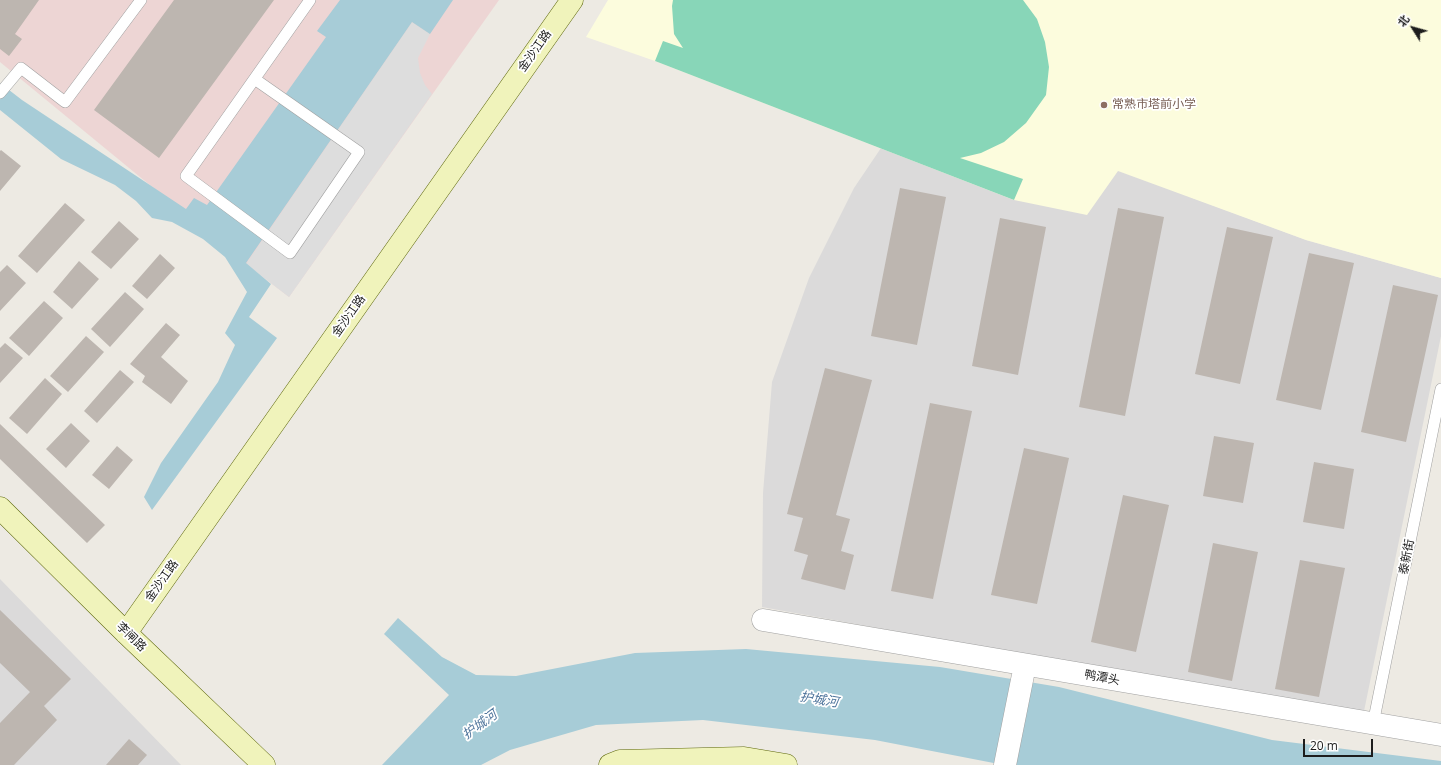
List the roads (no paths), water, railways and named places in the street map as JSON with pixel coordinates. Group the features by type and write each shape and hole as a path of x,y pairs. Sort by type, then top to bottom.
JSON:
{"street":[{"name":"金沙江路","path":"126,633 572,0"},
{"name":"李闸路","path":"0,508 126,633 264,765"},
{"name":"鸭潭头","path":"763,620 1441,735"},
{"path":"1005,765 1025,664"},
{"path":"610,765 620,761 744,758 786,765"}],"lane":[{"path":"0,93 21,68 65,102 141,0"},
{"path":"256,80 359,152 290,253 186,176 256,80 310,0"},
{"name":"泰新街","path":"1373,724 1441,389"}],"water":[{"path":"340,0 453,0 430,34 412,22 246,263 271,284 249,317 277,338 152,510 144,497 161,463 218,382 235,345 225,333 247,292 225,257 203,239 172,222 152,218 136,201 115,185 61,159 0,110 0,83 22,100 186,209 194,198 207,205 326,37 317,31"},
{"name":"护城河","path":"398,618 442,657 476,675 516,676 635,653 746,649 940,667 1059,687 1272,740 1441,761 1441,765 1004,765 875,740 703,720 596,725 510,750 481,765 382,765 449,695 384,634"}],"place":[{"name":"常熟市塔前小学","path":"1104,105"}]}
